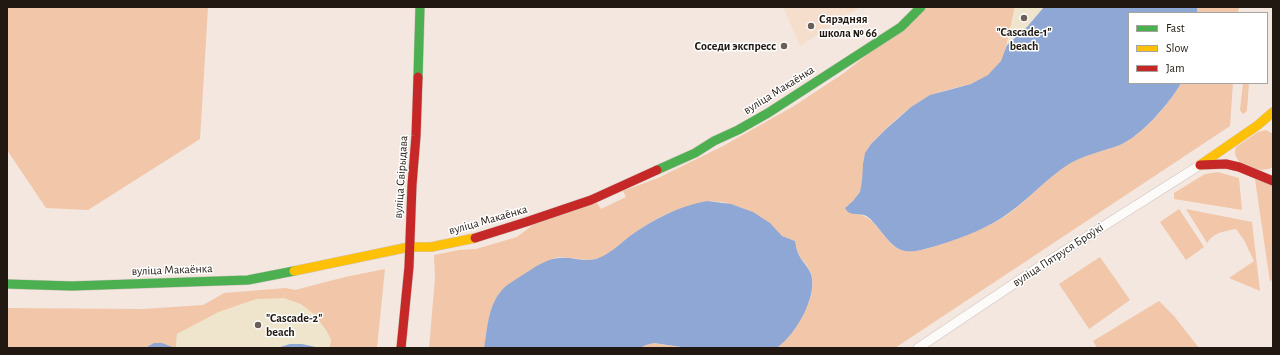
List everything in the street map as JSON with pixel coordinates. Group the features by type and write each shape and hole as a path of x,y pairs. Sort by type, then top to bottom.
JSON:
{"street":[{"name":"вуліца Свірыдава","path":"401,348 409,267 416,136 420,7"},
{"name":"вуліца Макаёнка","path":"7,284 72,286 248,280 409,247 431,247 467,240 591,200 695,152 738,130 768,113 901,27 921,7"},
{"path":"1200,165 1258,125 1273,112"},
{"path":"1258,125 1268,124 1273,126"},
{"path":"1233,141 1230,147 1230,154 1233,162 1239,167"},
{"path":"1200,165 1226,164 1239,167 1273,181"},
{"name":"вуліца Пятруся Броўкі","path":"918,348 1042,265 1200,165"},
{"path":"1257,174 1270,174 1273,172"}],"shaded area":[{"path":"7,7 208,7 200,139 88,210 46,208 7,150"},
{"name":"Сярэдняя школа № 66","path":"783,7 860,7 800,46"},
{"path":"927,7 1015,7 1004,55 997,67 979,81 946,90 917,103 903,113 873,142 865,155 863,162 863,181 859,194 855,200 846,207 855,214 870,220 893,245 899,249 907,251 917,251 928,248 981,229 1011,212 1069,164 1120,145 1129,140 1138,134 1155,118 1170,100 1180,84 1233,84 1230,126 895,348 777,348 798,325 809,303 813,282 810,270 798,253 795,241 782,236 764,219 745,209 723,202 707,201 660,217 643,227 600,258 589,260 561,257 554,258 501,291 493,304 484,348 429,348 435,278 434,255 459,250 476,249 517,237 534,224 597,203 601,209 626,197 623,191 658,178 723,146 794,106 844,73"},
{"path":"1197,7 1239,7 1238,12 1197,12"},
{"path":"1243,84 1249,84 1247,110 1243,114 1240,110"},
{"path":"1266,130 1273,134 1273,167 1261,170 1247,167 1237,159 1235,153 1236,147 1258,132"},
{"path":"1218,172 1239,178 1242,210 1174,199 1174,193 1205,174"},
{"path":"1255,179 1273,186 1273,278 1270,282"},
{"path":"1179,209 1204,247 1186,260 1160,222"},
{"path":"1186,209 1252,222 1260,291 1229,278 1254,261 1244,240 1236,229 1216,235 1207,243"},
{"path":"1100,257 1130,300 1089,329 1059,284"},
{"path":"385,269 377,348 329,348 331,340 326,330 257,299 219,312 177,334 176,348 157,343 145,348 7,348 7,308 143,309 203,305 224,293 286,288 295,290 345,277"},
{"path":"1159,301 1174,316 1199,348 1097,348 1093,341"},
{"path":"654,343 688,348 640,348"}],"sand":[{"name":"\"Cascade-1\" beach","path":"1015,7 1044,7 1027,27 1007,45"},
{"name":"\"Cascade-2\" beach","path":"284,298 301,304 315,315 331,340 329,348 290,345 277,348 176,348 177,334 219,312 257,299"}],"water":[{"path":"1044,7 1197,7 1197,12 1128,12 1128,84 1180,84 1170,100 1146,127 1128,141 1069,164 1002,218 967,235 948,242 925,249 905,251 893,245 868,217 847,211 845,208 860,192 865,153 871,144 911,107 930,95 971,84 988,75 1001,61 1007,45 1027,27"},
{"path":"707,201 731,204 753,212 770,223 782,236 795,241 799,256 810,271 812,283 811,293 804,314 792,333 778,347 688,348 654,343 640,348 484,348 492,307 500,292 514,280 551,260 564,258 590,260 601,257 613,250 639,230 658,219 687,206"},
{"path":"154,343 162,343 175,348 145,348"},
{"path":"290,344 302,344 320,348 277,348"}],"traffic: fast":[{"path":"418,77 420,7"},
{"path":"657,170 695,153 714,141 738,130 768,113 901,27 921,7"},
{"path":"7,284 72,286 248,280 294,271"}],"traffic: slow":[{"path":"1200,165 1258,125 1273,112"},
{"path":"294,271 409,247 431,247 475,238"}],"traffic: jam":[{"path":"401,348 409,267 418,77"},
{"path":"1200,165 1226,164 1239,167 1273,181"},
{"path":"475,238 591,200 657,170"}],"place":[{"name":"\"Cascade-1\" beach","path":"1024,18"},
{"name":"Сярэдняя школа № 66","path":"811,26"},
{"name":"Соседи экспресс","path":"784,46"},
{"name":"\"Cascade-2\" beach","path":"258,325"}]}
